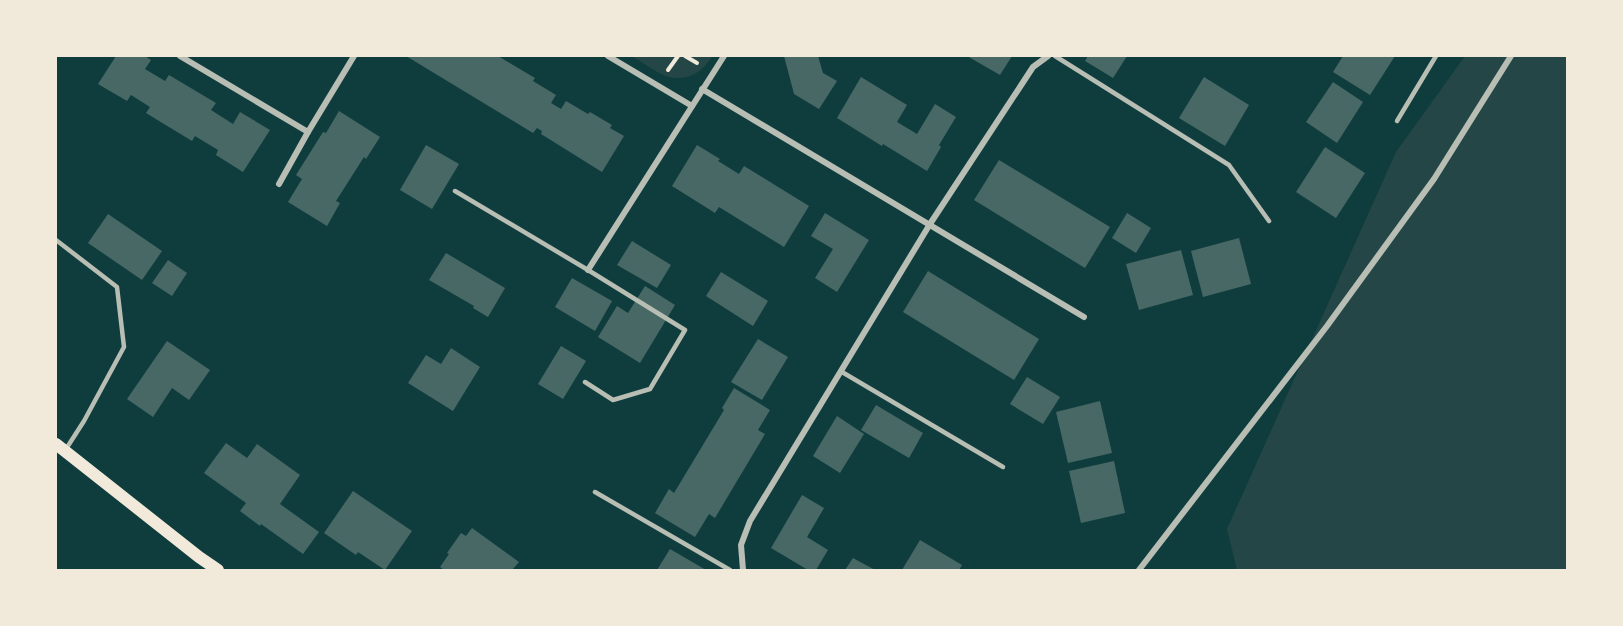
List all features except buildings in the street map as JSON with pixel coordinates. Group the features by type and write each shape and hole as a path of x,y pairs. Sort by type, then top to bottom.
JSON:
{"main road":[{"path":"60,448 218,570"}],"street":[{"path":"180,56 308,132"},
{"path":"279,184 354,56"},
{"path":"608,56 692,106"},
{"path":"588,270 724,56"},
{"path":"743,570 741,545 750,521 930,224 1033,67 1048,56"},
{"path":"1138,570 1327,326 1434,179 1511,56"},
{"path":"702,89 1084,317"}],"lane":[{"path":"1055,56 1229,165 1269,222"},
{"path":"1397,121 1436,56"},
{"path":"455,190 685,330 650,388 613,400 585,382"},
{"path":"56,240 117,287 124,347 84,421 60,448"},
{"path":"842,372 1003,467"},
{"path":"595,492 730,570"}],"shaded area":[{"path":"632,56 712,56 700,71 683,78 676,78 661,74"},
{"path":"1465,56 1567,56 1567,570 1237,570 1227,529 1396,152"}]}
